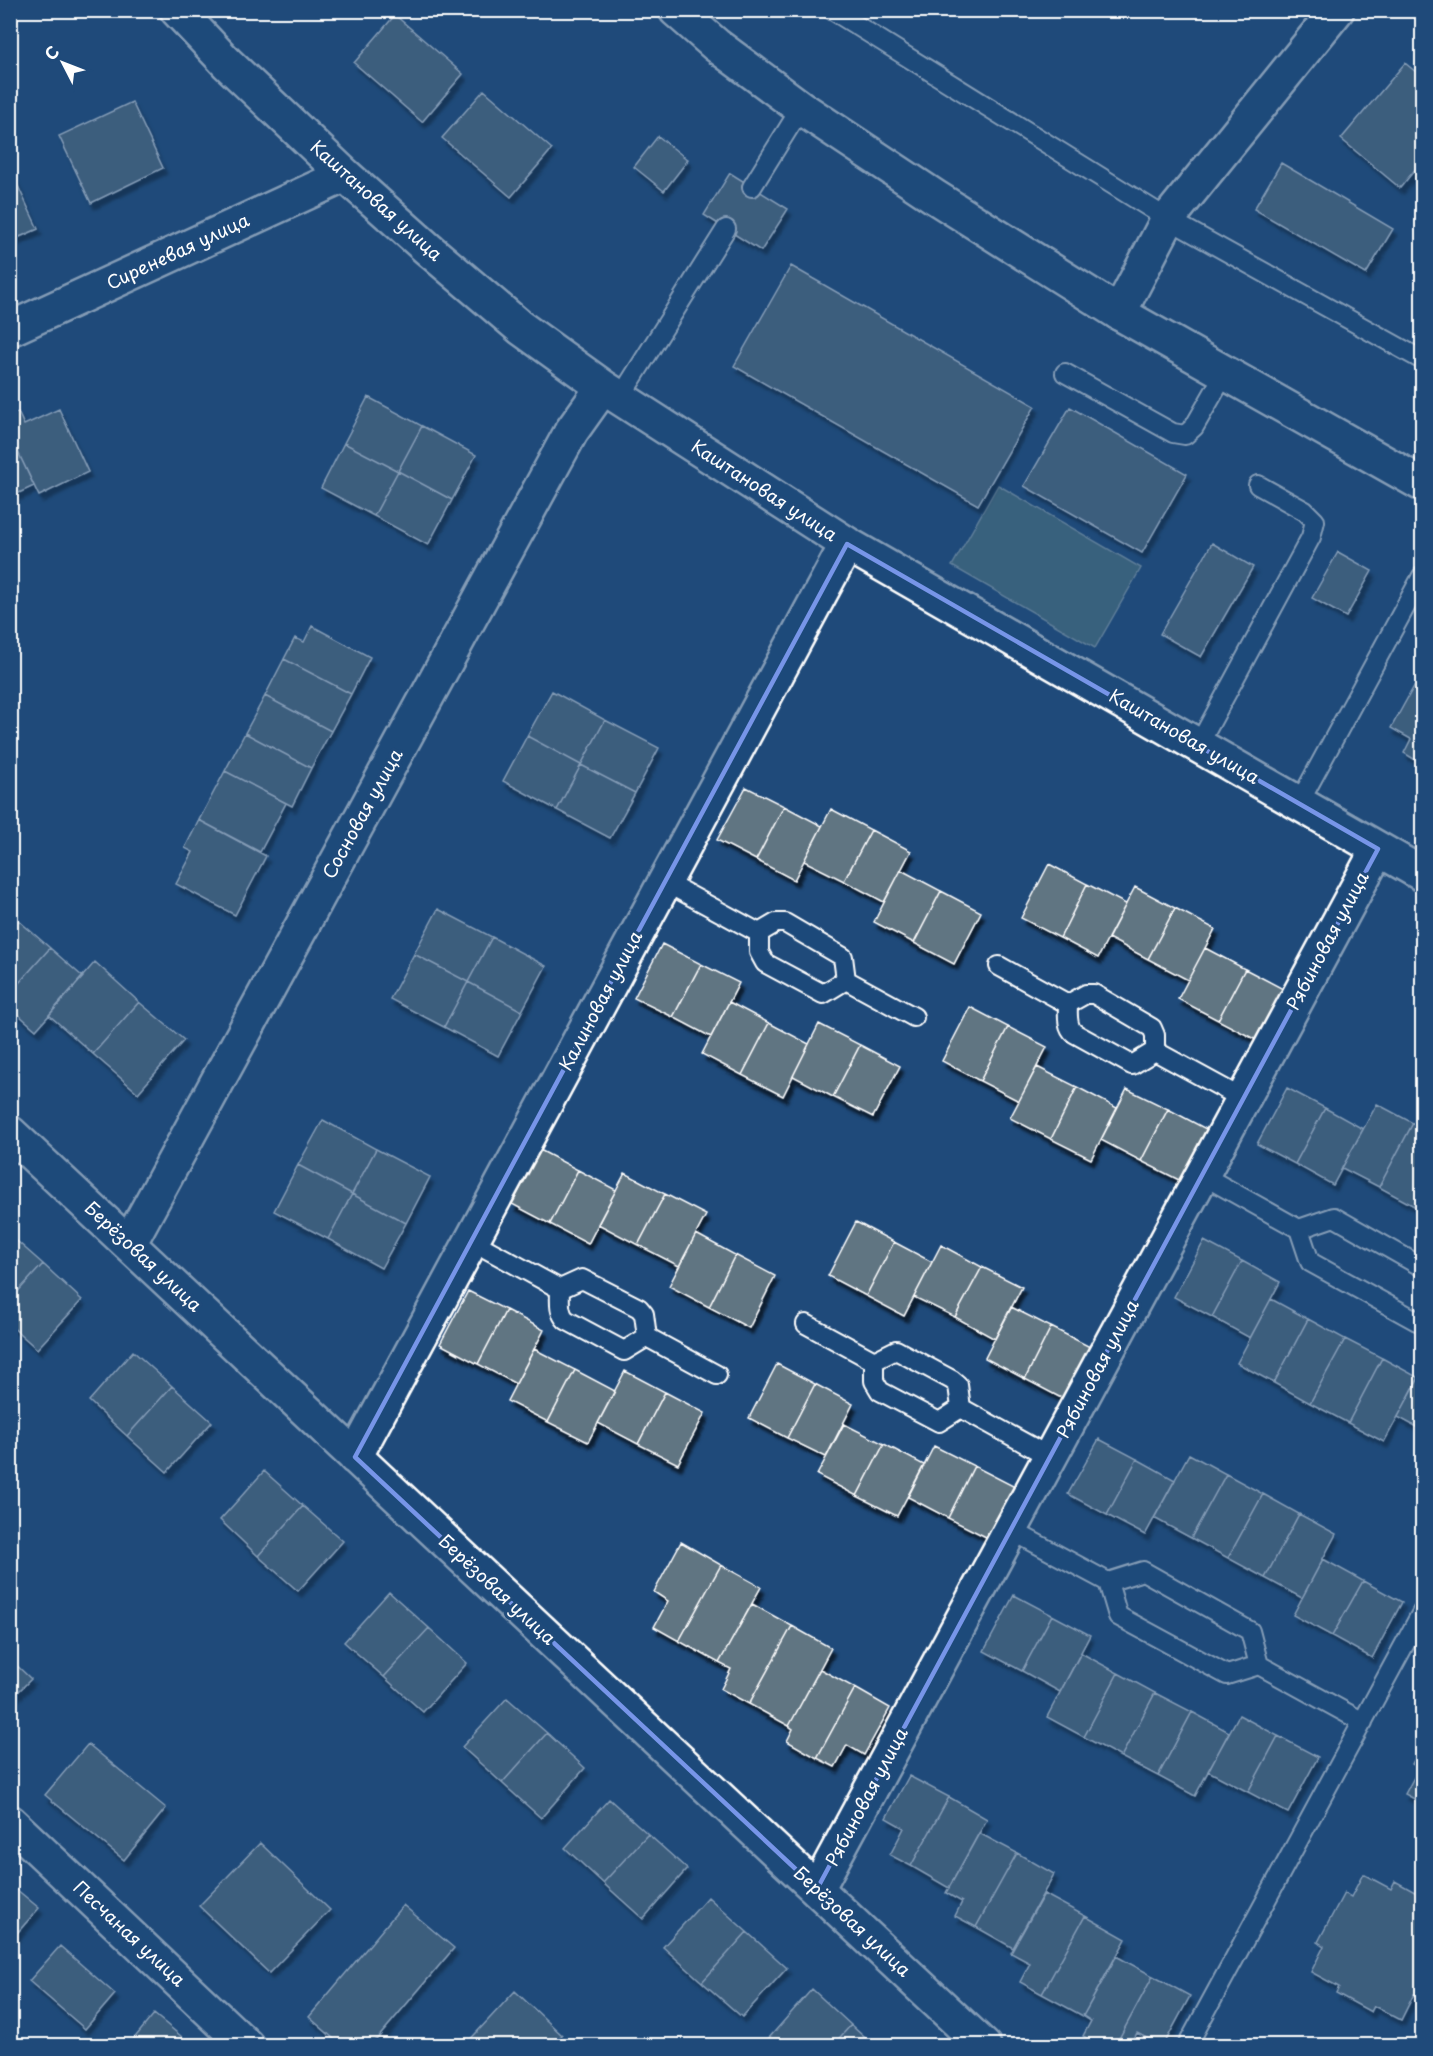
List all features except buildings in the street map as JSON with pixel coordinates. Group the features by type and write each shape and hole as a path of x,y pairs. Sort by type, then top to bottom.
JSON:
{"street":[{"name":"Каштановая улица","path":"177,10 227,63 345,175 521,328 611,393 847,544 1422,874"},
{"path":"676,10 716,45 801,108 935,197 1119,313 1422,484"},
{"path":"1119,313 1168,219 1337,10"},
{"name":"Сиреневая улица","path":"10,329 345,175"},
{"name":"Сосновая улица","path":"129,1244 566,442 611,393"},
{"name":"Калиновая улица","path":"355,1457 847,544"},
{"name":"Рябиновая улица","path":"817,1889 1378,849"},
{"name":"Берёзовая улица","path":"10,1133 984,2046"},
{"name":"Песчаная улица","path":"10,1822 247,2046"}],"lane":[{"path":"832,10 1168,219 1422,360"},
{"path":"752,187 801,108"},
{"path":"611,393 726,229"},
{"path":"1065,373 1173,433 1185,435 1194,427 1225,373"},
{"path":"1198,746 1311,537 1315,521 1305,511 1258,485"},
{"path":"1299,803 1422,576"},
{"path":"665,882 759,933"},
{"path":"759,933 781,922 806,935 843,957 846,980"},
{"path":"759,933 759,952 765,963 823,994 846,980"},
{"path":"999,966 1068,1004"},
{"path":"846,980 914,1017"},
{"path":"1068,1004 1090,993 1105,1000 1152,1028 1155,1035 1155,1051"},
{"path":"1068,1004 1068,1023 1074,1034 1132,1065 1155,1051"},
{"path":"1155,1051 1243,1099"},
{"path":"1202,1175 1299,1229 1310,1262 1417,1321 1422,1319"},
{"path":"1299,1229 1334,1217 1422,1267"},
{"path":"472,1241 560,1289"},
{"path":"560,1289 582,1279 639,1308 644,1314 647,1337"},
{"path":"560,1289 562,1316 602,1339 624,1351 647,1337"},
{"path":"806,1324 874,1361"},
{"path":"647,1337 717,1375"},
{"path":"874,1361 896,1350 942,1374 958,1385 961,1408"},
{"path":"874,1361 874,1381 880,1391 939,1422 961,1408"},
{"path":"961,1408 1050,1457"},
{"path":"1011,1530 1108,1582 1118,1616 1227,1675 1259,1665 1363,1722"},
{"path":"1108,1582 1143,1571 1250,1631 1259,1665"},
{"path":"1187,2046 1422,1612"}],"highlighted area":[{"path":"847,544 1378,849 817,1889 355,1457"}],"green space":[{"path":"998,485 1141,568 1095,648 952,566"}]}
